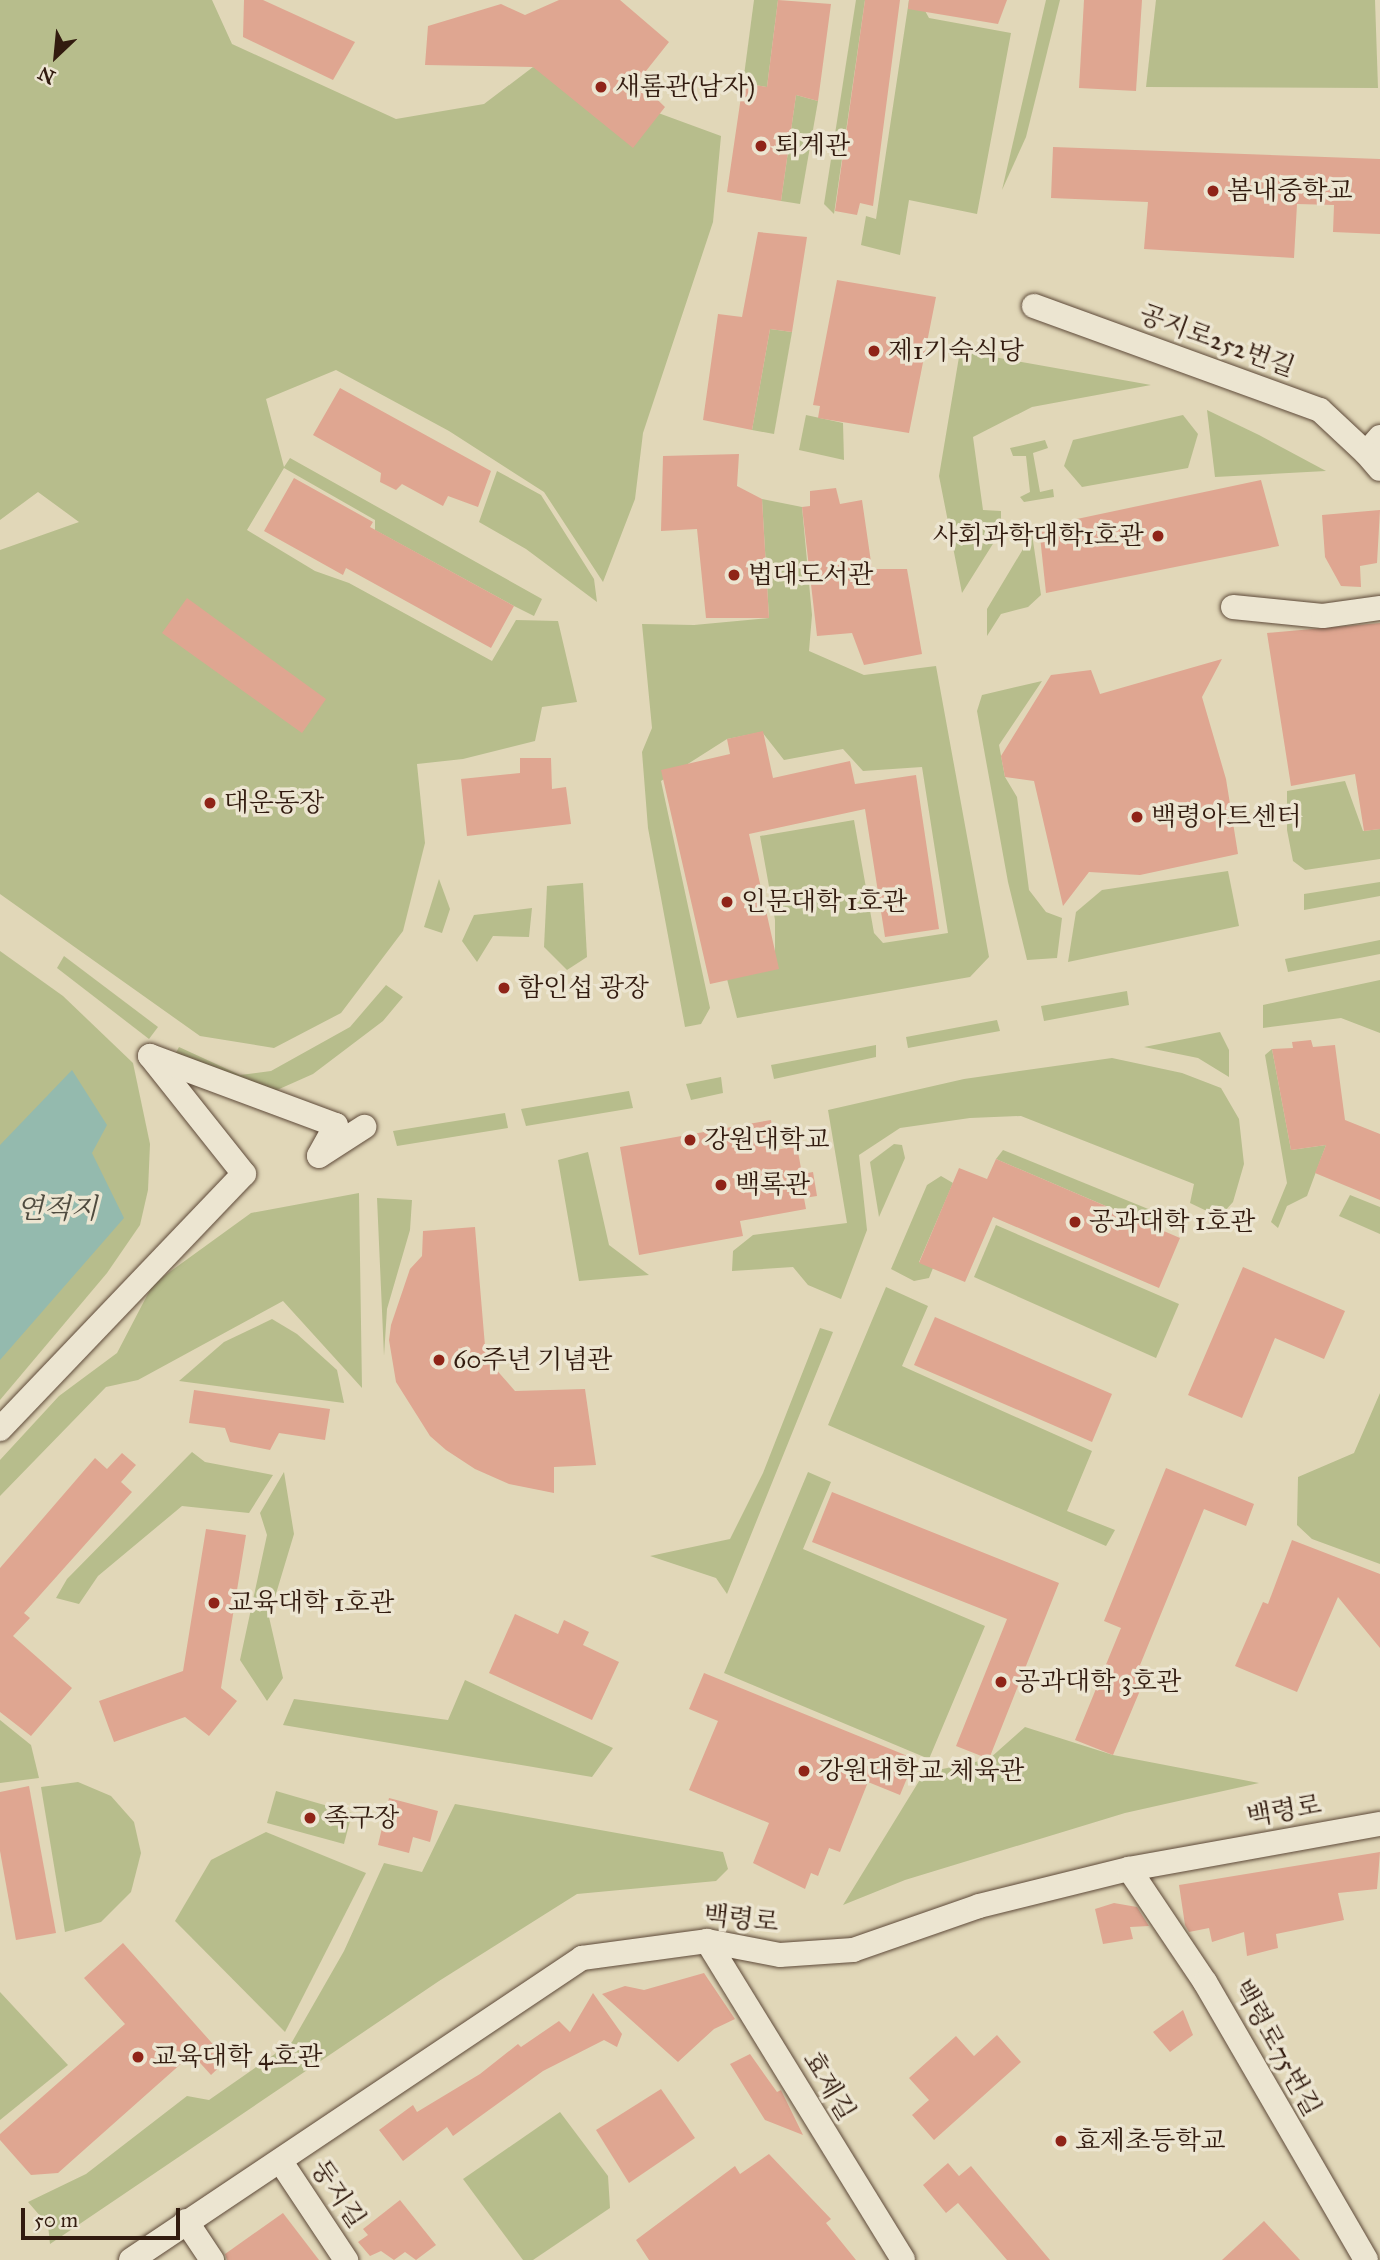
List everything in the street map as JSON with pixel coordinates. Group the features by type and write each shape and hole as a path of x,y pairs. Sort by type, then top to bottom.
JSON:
{"street":[{"name":"공지로252번길","path":"1034,306 1320,410 1375,453"},
{"path":"1233,607 1323,616 1380,608"},
{"path":"0,1429 244,1174 150,1056 336,1125 319,1156 364,1126"},
{"name":"백령로","path":"131,2260 186,2221 281,2162 493,2013 582,1958 707,1941 780,1955 853,1950 979,1906 1129,1869 1380,1824"},
{"name":"백령로75번길","path":"1129,1869 1205,1982 1366,2260"},
{"name":"효제길","path":"707,1941 903,2260"},
{"name":"둥지길","path":"281,2162 346,2260"},
{"path":"186,2221 212,2260"}],"green space":[{"path":"0,0 212,0 232,44 396,119 484,104 533,67 721,136 713,222 643,433 635,499 603,582 544,492 449,431 336,370 266,399 284,467 290,458 542,599 534,616 514,606 375,530 375,520 284,468 247,530 315,571 349,583 492,661 516,620 558,621 577,702 542,707 535,741 463,759 417,764 425,843 403,931 341,1013 274,1048 200,1036 0,894 0,550 79,522 38,492 0,520"},
{"path":"754,0 778,0 767,87 743,83"},
{"path":"856,0 865,0 834,214 824,204"},
{"path":"909,0 919,0 929,18 1011,33 977,214 909,200 900,255 861,245 866,216 876,219"},
{"path":"1046,0 1060,0 1026,137 1002,190"},
{"path":"1156,0 1375,0 1378,88 1146,87"},
{"path":"796,95 818,101 800,204 781,201"},
{"path":"770,329 792,332 774,434 752,430"},
{"path":"960,351 1151,385 1032,407 973,437 983,510 1001,511 1001,531 962,593 939,476"},
{"path":"1207,410 1259,435 1326,471 1215,477"},
{"path":"806,415 843,423 844,460 799,450"},
{"path":"1183,415 1198,434 1188,468 1082,487 1064,466 1073,440"},
{"path":"1045,440 1048,448 1033,453 1040,492 1053,489 1054,497 1024,502 1020,497 1030,492 1026,456 1013,456 1010,448"},
{"path":"497,471 541,495 594,579 597,602 526,549 479,522"},
{"path":"762,499 802,507 812,615 809,651 864,675 936,666 989,957 970,977 737,1018 727,979 775,963 775,920 760,836 854,820 874,933 883,943 948,933 922,767 863,771 843,749 784,760 762,732 727,739 661,781 710,1008 701,1024 685,1027 648,828 642,752 652,728 642,624 694,625 769,618"},
{"path":"1032,534 1041,595 1028,607 1001,614 987,636 987,609"},
{"path":"1042,681 999,745 1005,777 1017,797 1029,890 1046,912 1062,918 1057,958 1027,960 1008,882 977,711 982,695"},
{"path":"1345,781 1363,831 1380,829 1380,859 1305,870 1293,861 1287,830 1287,791"},
{"path":"1228,871 1239,926 1068,962 1076,912 1102,890"},
{"path":"439,879 450,909 442,933 424,927"},
{"path":"1380,882 1380,896 1304,910 1304,894"},
{"path":"583,883 587,957 567,970 544,947 547,886"},
{"path":"532,908 529,937 493,936 477,962 462,941 474,915"},
{"path":"1380,940 1380,954 1288,972 1285,959"},
{"path":"0,951 63,996 133,1063 150,1144 148,1190 140,1225 107,1273 0,1400"},
{"path":"64,956 158,1027 149,1039 57,968"},
{"path":"1380,980 1380,1033 1341,1018 1263,1028 1263,1005"},
{"path":"386,985 403,997 383,1021 313,1074 268,1094 171,1062 179,1047 240,1075 271,1071 350,1027"},
{"path":"1127,991 1129,1005 1044,1021 1041,1006"},
{"path":"997,1020 1000,1031 908,1048 906,1037"},
{"path":"1220,1032 1229,1050 1229,1077 1198,1058 1144,1047"},
{"path":"876,1045 876,1057 774,1079 771,1065"},
{"path":"1272,1049 1291,1150 1326,1145 1307,1196 1287,1206 1278,1228 1271,1222 1287,1183 1265,1055"},
{"path":"1112,1058 1182,1073 1221,1088 1239,1119 1244,1164 1233,1202 1224,1212 1211,1213 1190,1203 1194,1184 1021,1116 970,1118 900,1128 859,1155 867,1230 841,1299 808,1285 793,1267 732,1271 733,1251 753,1235 847,1223 828,1110 964,1079"},
{"path":"721,1077 723,1093 691,1100 686,1084"},
{"path":"629,1091 633,1108 526,1126 521,1109"},
{"path":"505,1113 508,1128 397,1146 393,1131"},
{"path":"894,1144 902,1145 905,1158 879,1217 870,1162"},
{"path":"1003,1150 1163,1215 1157,1228 996,1159"},
{"path":"588,1152 609,1245 649,1275 579,1281 558,1160"},
{"path":"941,1176 953,1183 919,1262 933,1268 929,1278 914,1281 891,1269 927,1185"},
{"path":"359,1193 362,1388 283,1301 138,1380 106,1387 0,1496 0,1460 59,1396 117,1353 153,1284 251,1213"},
{"path":"1350,1195 1380,1207 1380,1234 1339,1216"},
{"path":"377,1198 412,1200 410,1230 387,1309 384,1356"},
{"path":"996,1225 1179,1304 1156,1358 974,1277"},
{"path":"886,1287 928,1306 902,1366 1092,1451 1067,1511 1115,1530 1106,1546 828,1425"},
{"path":"272,1319 297,1334 337,1370 344,1403 179,1381 224,1342"},
{"path":"820,1328 833,1332 727,1594 716,1578 650,1556 730,1539 763,1473"},
{"path":"1380,1393 1380,1564 1312,1539 1297,1525 1298,1477 1354,1453"},
{"path":"192,1452 205,1462 273,1475 249,1513 182,1506 98,1576 79,1604 56,1598 67,1579"},
{"path":"284,1472 294,1534 269,1617 283,1678 267,1701 240,1660 267,1535 260,1513"},
{"path":"808,1472 831,1482 803,1549 985,1626 929,1759 724,1673"},
{"path":"465,1680 613,1748 592,1777 283,1725 294,1699 448,1720"},
{"path":"0,1720 31,1745 39,1778 0,1783"},
{"path":"1025,1727 1113,1755 1259,1783 1125,1813 905,1880 843,1905 924,1773 989,1759"},
{"path":"78,1782 111,1796 134,1822 141,1853 131,1892 101,1922 65,1932 41,1787"},
{"name":"족구장","path":"276,1791 352,1813 344,1844 267,1823"},
{"path":"455,1804 723,1852 728,1869 716,1881 577,1894 439,1981 50,2244 48,2225 28,2202 86,2174 187,2096 209,2100 292,2042 344,1951 384,1863 422,1872"},
{"path":"266,1832 366,1873 285,2032 175,1921 211,1860"},
{"path":"0,1992 68,2065 0,2120"},
{"path":"560,2112 608,2176 610,2208 533,2260 523,2260 463,2179"}],"water":[{"name":"연적지","path":"72,1070 107,1125 92,1153 124,1218 0,1360 0,1145"}],"building":[{"path":"244,0 263,0 355,42 333,80 243,37"},
{"name":"새롬관(남자)","path":"559,0 620,0 669,42 638,81 665,107 633,148 533,67 425,65 428,26 501,4 525,15"},
{"name":"퇴계관","path":"778,0 831,4 818,101 796,95 781,201 727,192 743,83 767,87"},
{"path":"865,0 900,0 873,206 860,203 857,215 835,211"},
{"path":"909,0 1007,0 998,24 908,9"},
{"path":"1084,0 1142,0 1136,91 1079,88"},
{"path":"1053,147 1380,159 1380,234 1333,232 1334,205 1297,204 1294,258 1144,249 1148,202 1051,198"},
{"path":"758,232 807,237 792,332 770,329 752,430 703,420 718,314 742,317"},
{"name":"제1기숙식당","path":"837,280 936,297 909,433 818,418 820,406 813,405"},
{"path":"340,388 491,471 478,507 448,496 443,506 402,484 396,490 380,482 381,473 313,435"},
{"name":"법대도서관","path":"739,454 737,486 762,499 769,618 706,618 697,529 661,531 663,456"},
{"path":"294,478 373,522 370,527 514,606 491,648 346,568 343,575 264,531"},
{"name":"사회과학대학1호관","path":"1261,480 1279,546 1046,593 1039,527"},
{"path":"836,488 840,504 862,500 872,569 907,569 922,654 864,665 852,633 817,636 802,507 810,506 810,491"},
{"path":"1380,510 1377,563 1360,566 1361,587 1341,586 1325,557 1322,515"},
{"path":"187,598 326,699 302,733 162,633"},
{"path":"1380,623 1380,829 1364,831 1355,774 1291,786 1267,633"},
{"name":"백령아트센터","path":"1222,659 1202,697 1226,779 1238,854 1140,875 1089,872 1063,906 1034,781 1005,777 1001,756 1051,675 1091,670 1100,694"},
{"path":"763,731 773,778 850,761 855,784 916,775 939,929 885,937 865,809 749,834 779,969 710,984 661,770 730,754 727,739"},
{"path":"520,758 551,758 552,789 566,787 571,824 467,836 461,779 520,773"},
{"path":"1311,1040 1313,1047 1335,1045 1345,1120 1380,1134 1380,1200 1315,1173 1326,1145 1291,1150 1272,1049 1293,1048 1292,1042"},
{"name":"백록관","path":"771,1120 776,1150 797,1146 802,1174 813,1172 817,1196 804,1198 806,1209 740,1221 743,1236 639,1255 620,1147"},
{"name":"공과대학 1호관","path":"996,1159 1180,1238 1159,1288 993,1217 965,1282 919,1263 959,1168 987,1179"},
{"name":"60주년 기념관","path":"475,1227 486,1358 515,1391 585,1389 596,1465 554,1467 554,1493 509,1484 475,1469 446,1450 430,1436 396,1382 389,1340 391,1325 410,1269 422,1256 423,1231"},
{"path":"1243,1267 1345,1311 1324,1359 1275,1338 1242,1418 1188,1395"},
{"path":"935,1317 1112,1394 1092,1442 914,1365"},
{"path":"194,1390 330,1409 325,1440 279,1433 270,1450 230,1442 225,1428 189,1423"},
{"path":"122,1453 136,1465 121,1482 132,1492 24,1613 30,1618 13,1636 72,1688 31,1736 0,1712 0,1568 95,1458 107,1469"},
{"path":"1166,1468 1254,1504 1246,1526 1204,1509 1140,1665 1149,1669 1113,1755 1075,1740 1121,1628 1104,1621"},
{"name":"공과대학 3호관","path":"832,1492 1059,1583 989,1759 956,1746 1007,1619 812,1542"},
{"name":"교육대학 1호관","path":"206,1529 246,1535 221,1688 237,1701 209,1736 185,1717 114,1742 99,1701 183,1671"},
{"path":"1292,1540 1380,1574 1380,1648 1338,1597 1297,1692 1235,1666 1263,1602 1268,1604"},
{"path":"515,1614 558,1634 564,1620 589,1632 583,1645 619,1662 592,1720 489,1673"},
{"name":"강원대학교 체육관","path":"704,1673 915,1759 900,1795 868,1782 840,1852 829,1848 818,1876 811,1873 805,1889 753,1863 769,1823 689,1790 718,1721 689,1709"},
{"path":"29,1786 56,1933 16,1940 0,1851 0,1792"},
{"path":"389,1798 438,1811 430,1842 413,1837 409,1853 378,1845"},
{"path":"1380,1852 1377,1889 1338,1893 1344,1920 1276,1934 1278,1948 1247,1956 1244,1932 1212,1942 1209,1928 1189,1932 1185,1925 1179,1885"},
{"path":"1114,1903 1137,1907 1149,1926 1130,1927 1133,1939 1103,1944 1095,1909"},
{"name":"교육대학 4호관","path":"123,1943 227,2060 211,2075 192,2054 58,2173 31,2175 0,2140 0,2134 125,2024 84,1978"},
{"path":"704,1973 735,2019 714,2029 678,2062 602,1994 625,1986 644,1990"},
{"path":"593,1993 622,2034 617,2047 604,2040 543,2071 453,2136 447,2127 403,2161 379,2130 413,2105 417,2112 480,2074 518,2044 521,2047 559,2021 570,2032"},
{"path":"1183,2010 1193,2035 1170,2052 1153,2032"},
{"path":"997,2035 1021,2062 934,2140 912,2115 929,2100 909,2078 956,2036 974,2056"},
{"path":"750,2054 777,2092 781,2090 803,2135 765,2120 730,2064"},
{"path":"661,2089 695,2138 629,2183 596,2130"},
{"path":"769,2154 831,2219 826,2223 856,2260 649,2260 636,2240 735,2166 740,2174"},
{"path":"948,2163 959,2176 971,2166 1050,2260 1007,2260 958,2203 946,2213 923,2185"},
{"path":"400,2200 436,2245 416,2260 405,2252 394,2260 381,2251 370,2256 358,2242 368,2235 363,2229"},
{"path":"283,2213 319,2260 227,2260 225,2254"},
{"path":"1264,2221 1300,2260 1222,2260"}],"place":[{"name":"새롬관(남자)","path":"601,87"},
{"name":"퇴계관","path":"761,146"},
{"name":"봄내중학교","path":"1213,191"},
{"name":"제1기숙식당","path":"874,351"},
{"name":"사회과학대학1호관","path":"1158,536"},
{"name":"법대도서관","path":"734,575"},
{"name":"대운동장","path":"210,803"},
{"name":"백령아트센터","path":"1137,817"},
{"name":"인문대학 1호관","path":"727,902"},
{"name":"함인섭 광장","path":"504,988"},
{"name":"강원대학교","path":"690,1140"},
{"name":"백록관","path":"721,1185"},
{"name":"공과대학 1호관","path":"1075,1222"},
{"name":"60주년 기념관","path":"439,1360"},
{"name":"교육대학 1호관","path":"214,1603"},
{"name":"공과대학 3호관","path":"1001,1682"},
{"name":"강원대학교 체육관","path":"804,1771"},
{"name":"족구장","path":"310,1818"},
{"name":"교육대학 4호관","path":"138,2057"},
{"name":"효제초등학교","path":"1061,2141"}]}
